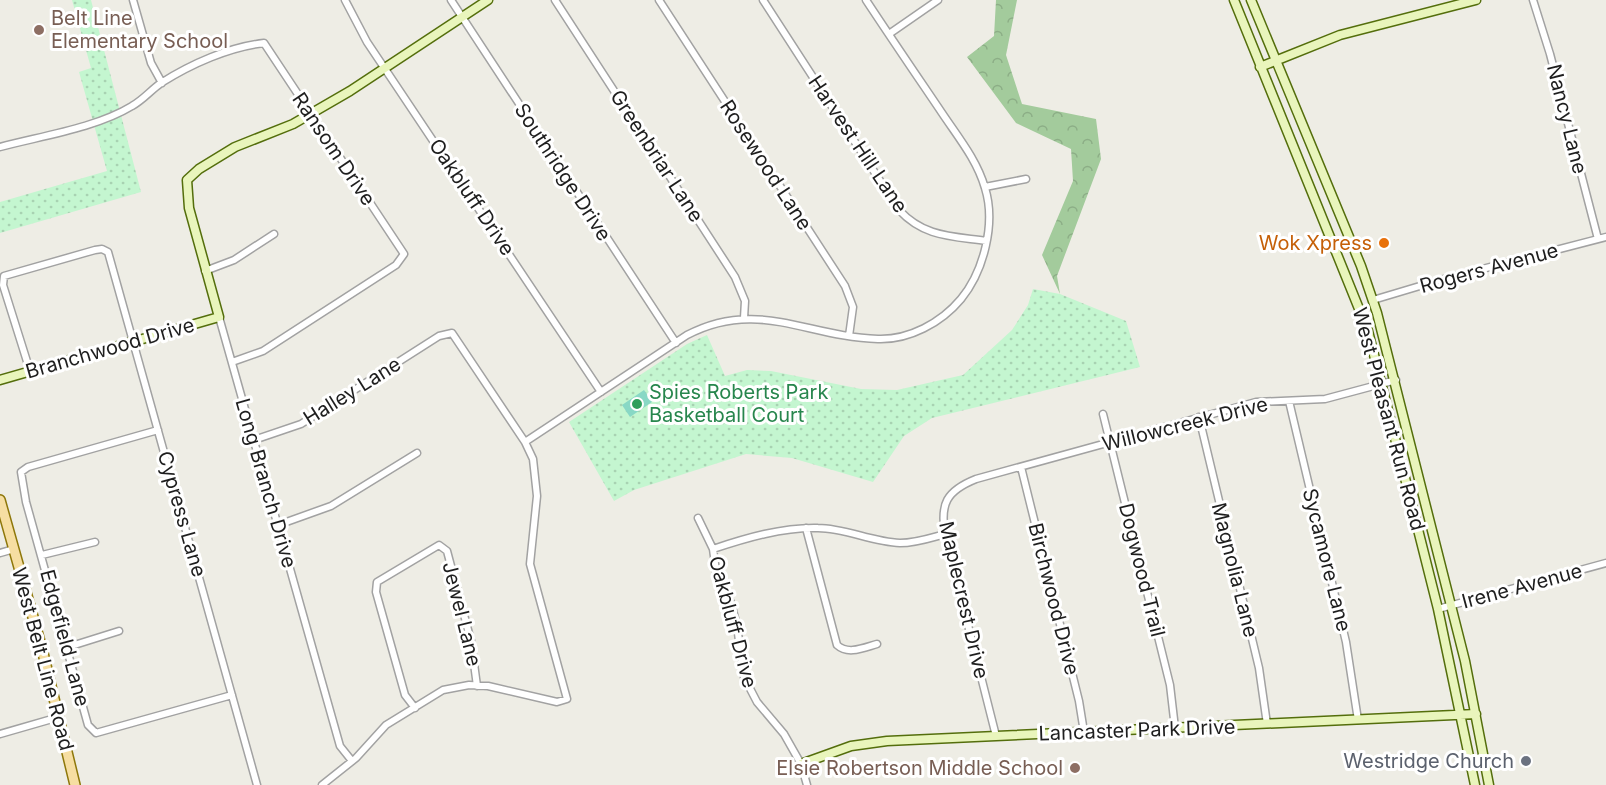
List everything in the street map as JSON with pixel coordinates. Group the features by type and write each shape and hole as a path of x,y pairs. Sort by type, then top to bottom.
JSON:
{"main road":[{"path":"310,114 488,0"},
{"name":"West Pleasant Run Road","path":"1234,0 1360,306 1382,384 1438,609 1475,785"},
{"name":"West Pleasant Run Road","path":"1251,0 1373,300 1396,380 1451,605 1476,714 1489,785"},
{"path":"1260,67 1340,36 1476,0"},
{"name":"Long Branch Drive","path":"219,317 205,272 189,201 187,180 199,169 235,147 294,124 310,114"},
{"path":"1313,190 1327,184"},
{"path":"1360,306 1373,300"},
{"name":"Branchwood Drive","path":"0,380 219,317"},
{"name":"West Belt Line Road","path":"0,500 59,717 75,785"},
{"name":"Lancaster Park Drive","path":"801,764 851,746 887,741 1476,714"}],"street":[{"path":"0,147 107,118 133,106 162,83 151,63 132,0"},
{"name":"Oakbluff Drive","path":"345,0 367,42 386,67 601,392"},
{"name":"Southridge Drive","path":"451,0 675,344"},
{"name":"Greenbriar Lane","path":"555,0 735,277 745,301 744,318"},
{"name":"Rosewood Lane","path":"659,0 845,286 853,307 849,336"},
{"name":"Harvest Hill Lane","path":"763,0 899,210 910,221 933,233 986,241"},
{"path":"322,785 352,761 386,725 443,690 477,686 557,702 567,699 530,564 537,496 533,459 525,441 675,344 711,324 744,318 849,336 878,339 898,338 936,321 953,309 973,283 986,241 988,202 985,187 967,150 866,0"},
{"path":"888,34 938,0"},
{"name":"Nancy Lane","path":"1533,0 1550,54 1598,239"},
{"name":"Ransom Drive","path":"162,83 208,59 246,45 264,43 404,254 396,264 263,351 232,362"},
{"path":"985,187 1026,179"},
{"path":"205,272 234,260 274,234"},
{"name":"Rogers Avenue","path":"1373,300 1440,280 1606,237"},
{"name":"Cypress Lane","path":"30,371 3,285 4,276 99,249 108,252 257,785"},
{"name":"Long Branch Drive","path":"219,317 340,746 352,761"},
{"name":"Halley Lane","path":"254,440 301,424 439,336 452,333 525,441"},
{"name":"Willowcreek Drive","path":"976,479 1256,402 1325,399 1396,380"},
{"name":"Sycamore Lane","path":"1289,401 1347,642 1358,720"},
{"name":"Dogwood Trail","path":"1103,414 1170,685 1175,728"},
{"name":"Magnolia Lane","path":"1198,417 1259,668 1267,723"},
{"name":"Edgefield Lane","path":"158,430 28,467 21,475 42,555 92,730 96,733 232,695"},
{"path":"278,525 339,501 417,453"},
{"name":"Birchwood Drive","path":"1021,467 1079,701 1084,732"},
{"name":"Maplecrest Drive","path":"976,479 963,484 947,499 943,508 945,534 996,736"},
{"name":"Oakbluff Drive","path":"698,518 713,549 716,571 731,603 737,626 744,677 757,702 784,734 801,764 807,785"},
{"path":"806,528 837,645 842,650 852,651 877,644"},
{"path":"713,549 757,536 806,528 821,528 901,543 916,542 945,534"},
{"path":"42,555 95,542"},
{"name":"Jewel Lane","path":"415,708 405,695 376,592 377,582 439,545 447,551 471,641 477,686"},
{"path":"0,553 14,549"},
{"name":"Irene Avenue","path":"1438,609 1606,563"},
{"path":"68,647 119,631"},
{"path":"0,734 59,717"}],"green space":[{"path":"72,0 91,0 141,192 0,233 0,202 107,171 79,72 91,68"},
{"path":"996,0 1017,0 1006,55 1022,104 1096,119 1101,159 1057,276 1060,294 1042,255 1073,181 1071,149 1016,123 967,57 994,36"},
{"path":"1033,289 1060,294 1126,321 1140,367 932,418 904,436 873,482 792,458 746,454 634,490 614,501 569,422 687,344 707,335 725,376 747,370 771,371 861,389 897,390 963,375 1012,330 1028,305"},
{"name":"Spies Roberts Park Basketball Court","path":"644,390 652,402 630,417 622,405"}],"place":[{"name":"Belt Line Elementary School","path":"39,30"},
{"name":"Wok Xpress","path":"1384,243"},
{"name":"Spies Roberts Park Basketball Court","path":"637,404"},
{"name":"Westridge Church","path":"1526,761"},
{"name":"Elsie Robertson Middle School","path":"1075,768"}]}
